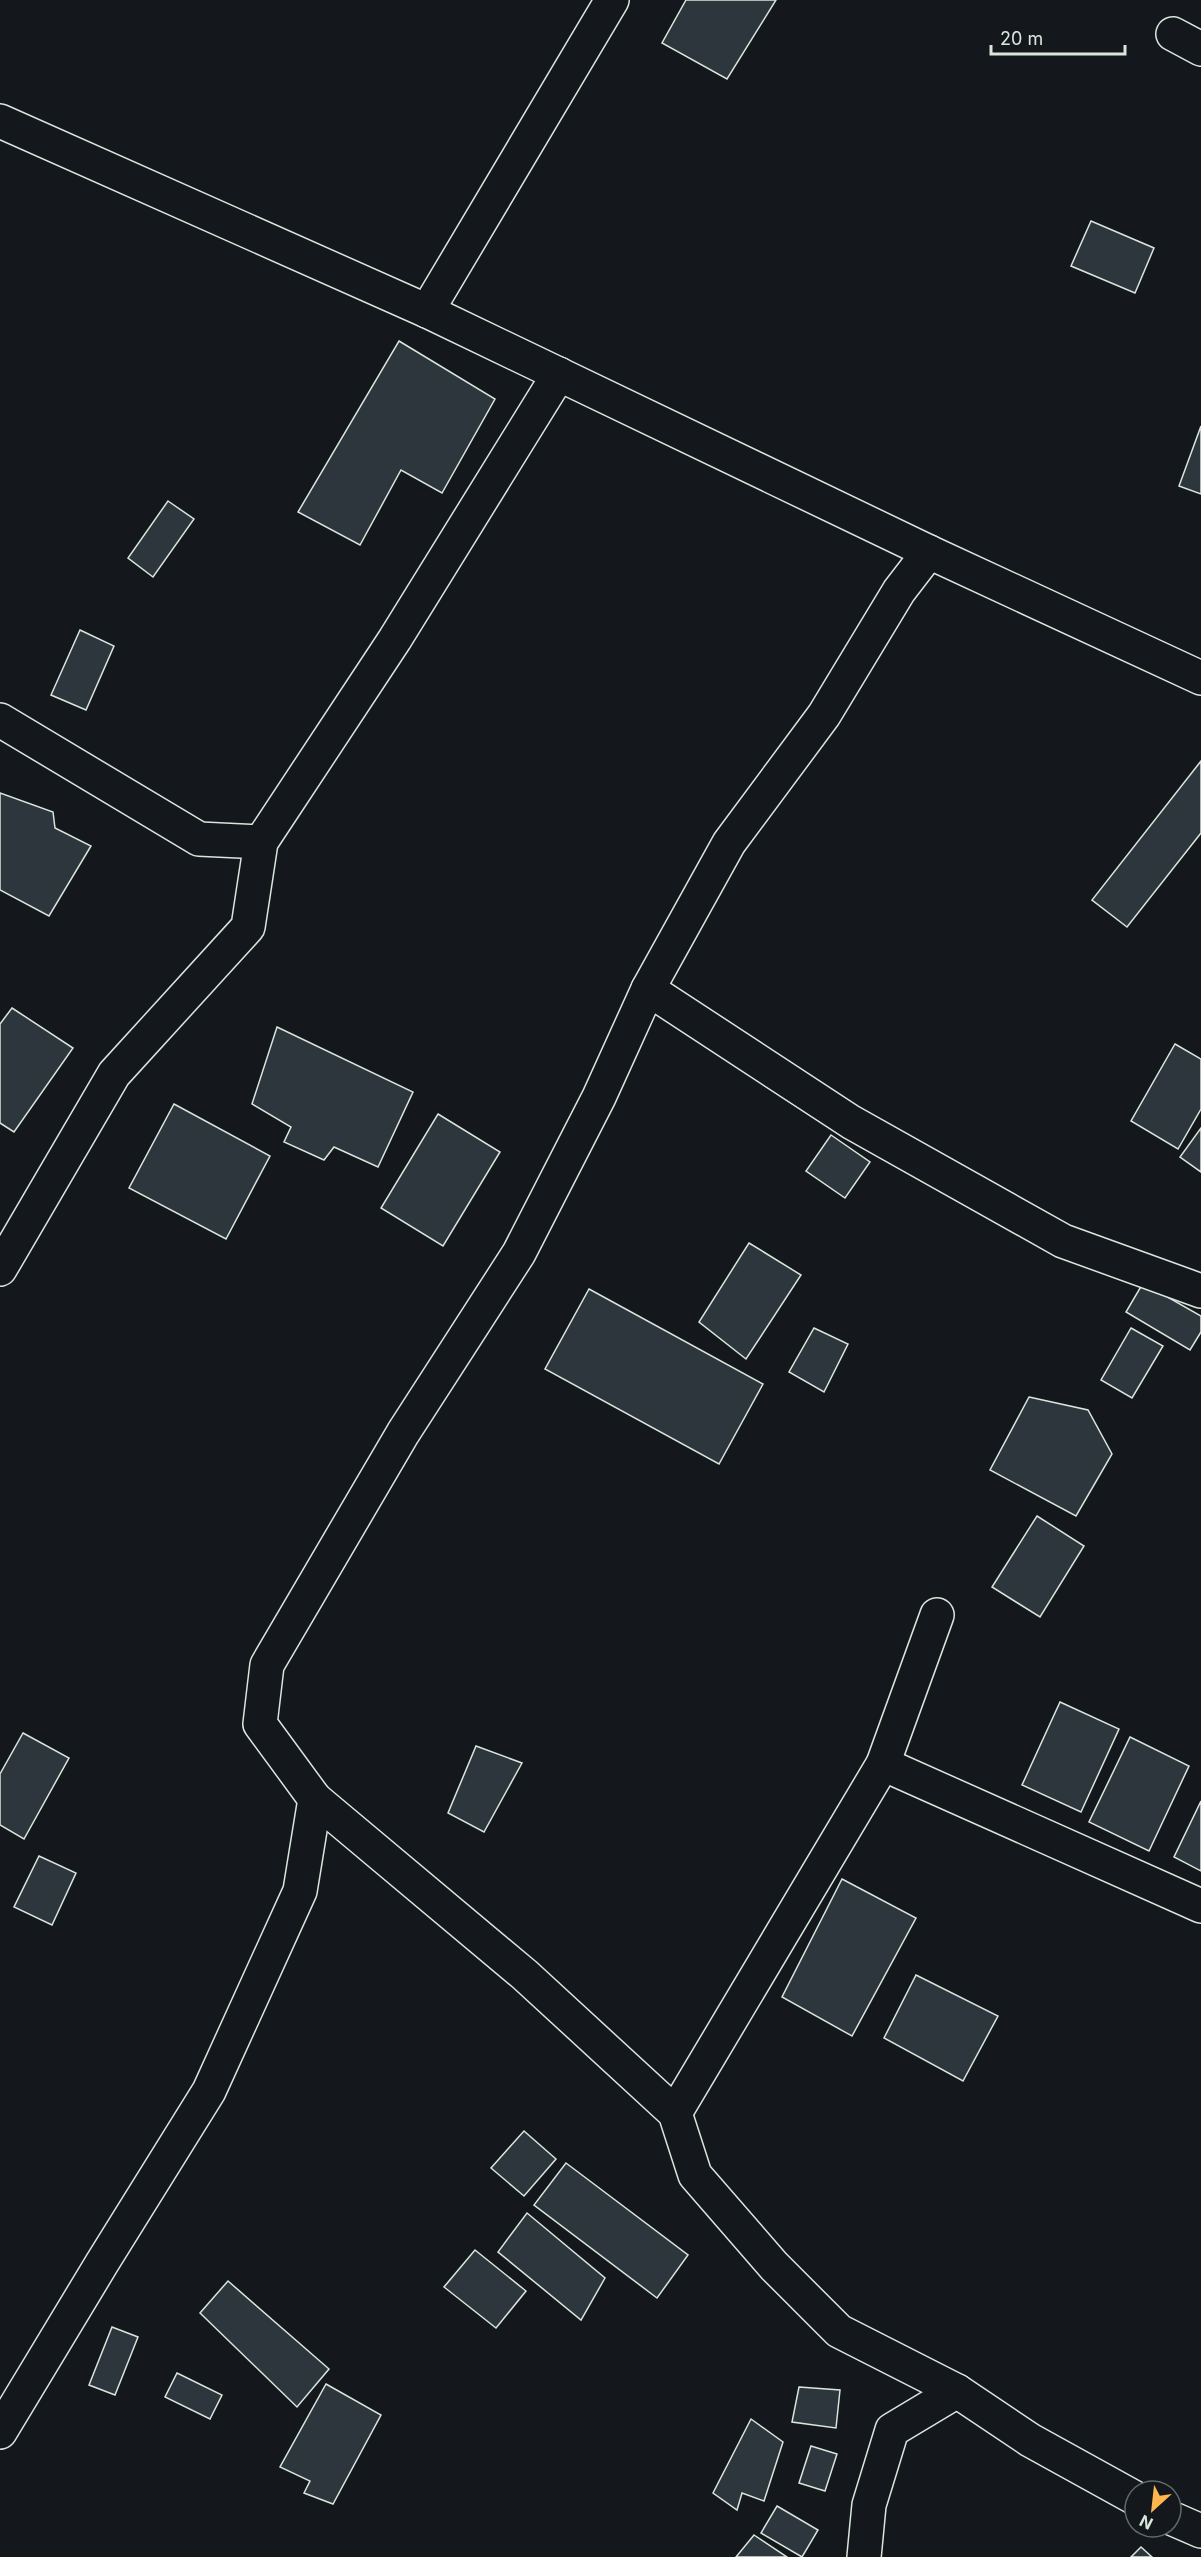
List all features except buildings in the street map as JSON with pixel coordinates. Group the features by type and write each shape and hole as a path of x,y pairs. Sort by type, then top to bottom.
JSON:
{"street":[{"path":"427,311 612,0"},
{"path":"0,121 427,311 929,552 1201,678"},
{"path":"0,1269 114,1074 248,927 261,842 395,639 559,374"},
{"path":"929,552 899,591 824,715 729,843 648,989 599,1097 519,1253 403,1433 267,1665 260,1724 315,1799 525,1975 675,2113 695,2175 774,2266 839,2331 957,2391 1030,2440 1123,2492"},
{"path":"0,720 199,839 261,842"},
{"path":"648,989 851,1122 1053,1235 1201,1291"},
{"path":"675,2113 883,1764 937,1615"},
{"path":"883,1764 1201,1906"},
{"path":"0,2432 209,2091 300,1891 315,1799"},
{"path":"864,2557 869,2505 892,2430 957,2391"},
{"path":"1183,2523 1201,2531"}]}
